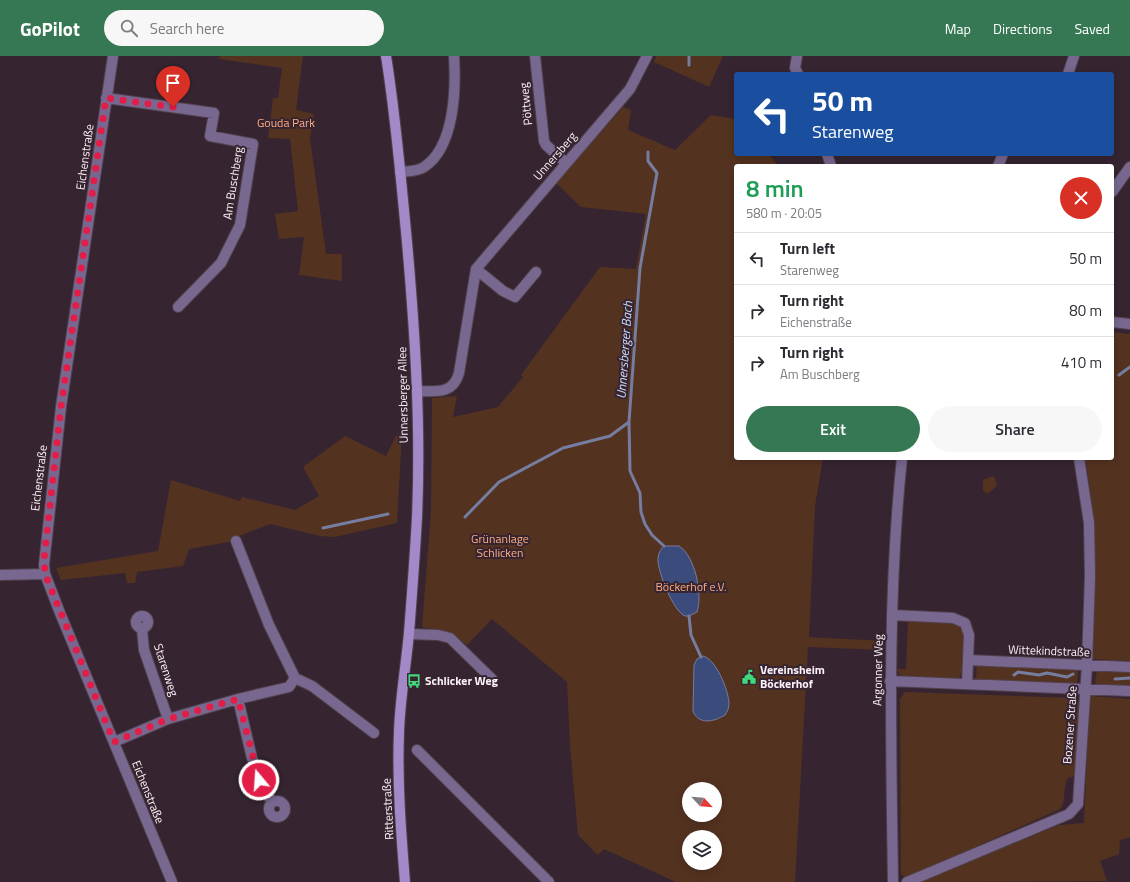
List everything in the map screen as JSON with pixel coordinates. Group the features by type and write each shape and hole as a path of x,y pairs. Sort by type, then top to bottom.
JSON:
{"main road":[{"name":"Unnersberger Allee","path":"386,56 395,109 414,327 417,391 417,516 409,634 402,685 399,734"},
{"name":"Ritterstraße","path":"399,734 399,796 405,882"}],"street":[{"name":"Eichenstraße","path":"113,56 61,407 46,536 44,559 45,574 172,882"},
{"path":"400,172 425,167 436,154 445,137 454,104 454,56"},
{"name":"Pöttweg","path":"535,56 544,141 546,145 566,163"},
{"name":"Unnersberg","path":"476,269 630,90 647,56"},
{"path":"797,56 795,68 797,72"},
{"path":"1069,72 1074,56"},
{"name":"Am Buschberg","path":"106,98 214,113 210,136 253,144 240,225 221,263 178,307"},
{"path":"1114,189 1130,167"},
{"path":"417,391 448,389 455,383 459,373 476,269 503,291 516,297 536,272"},
{"path":"1114,322 1130,324"},
{"name":"Argonner Weg","path":"893,882 890,681 898,494 902,460"},
{"name":"Bozener Straße","path":"907,882 1069,814 1076,809 1078,802 1086,688 1089,523 1080,460"},
{"path":"236,541 269,625 295,678 312,686 374,733"},
{"path":"0,575 45,574"},
{"path":"892,615 953,618 963,622 968,630 967,684"},
{"name":"Starenweg","path":"142,629 144,650 168,719"},
{"path":"409,634 442,635 450,638 492,680"},
{"name":"Wittekindstraße","path":"968,660 1130,667"},
{"path":"114,742 168,719 238,699 289,687 295,678"},
{"path":"890,681 1130,691"},
{"path":"238,699 252,758 263,792 273,802"},
{"path":"417,750 549,882"}],"green space":[{"name":"Gouda Park","path":"220,56 303,56 296,110 314,114 310,138 326,254 342,254 342,281 299,275 304,237 279,239 275,214 298,211 290,139 268,138 273,98 278,98 282,68 219,59"},
{"path":"656,56 723,56 709,87 654,62"},
{"name":"Böckerhof e.V.","path":"623,107 631,110 628,130 675,150 711,115 734,119 734,156 770,156 776,164 734,164 734,460 823,460 815,506 809,637 884,641 884,650 808,647 795,882 676,882 604,849 598,855 578,835 570,746 567,682 492,619 467,645 452,633 422,627 431,511 432,398 457,396 453,417 498,407 523,377 521,375 600,267 636,269 646,214 581,207 556,183"},
{"path":"1114,332 1130,334 1130,661 1093,659 1095,558 1089,483 1085,460 1114,460"},
{"path":"402,433 397,523 335,537 320,536 270,524 239,536 240,540 189,549 183,566 137,572 135,583 127,583 125,573 61,580 56,568 158,551 171,480 240,501 242,497 295,510 319,496 303,467 345,436 386,456 396,436"},
{"path":"994,476 997,486 987,494 983,490 983,480"},
{"path":"911,619 961,625 965,631 963,671 959,678 954,680 904,677 899,674 897,669 906,669 908,622 899,621"},
{"path":"977,664 1078,669 1077,684 976,679"},
{"path":"1097,670 1130,671 1130,686 1097,685 1095,682"},
{"path":"905,692 1075,698 1079,703 1075,776 1068,778 1066,782 1063,802 1060,809 906,878 901,874 900,699"},
{"path":"1090,696 1130,699 1130,837 1120,840 1119,854 1100,861 1107,881 921,882 1059,825 1084,823"}],"water":[{"path":"664,546 679,546 685,551 693,567 698,586 699,604 697,612 689,616 685,616 680,613 663,582 658,556"},
{"path":"703,656 708,658 713,663 721,676 727,691 729,704 725,715 711,721 699,719 693,711 694,665 697,659"}],"waterway":[{"name":"Unnersberger Bach","path":"689,56 689,65"},
{"name":"Unnersberger Bach","path":"648,152 648,161 657,173 640,268 629,422 630,471 640,493 641,512 645,524 652,535 664,546"},
{"path":"1119,375 1130,367"},
{"path":"465,517 499,482 563,448 610,436 629,422"},
{"path":"323,528 388,514"},
{"path":"689,616 691,635 701,657"},
{"path":"1014,675 1018,672 1039,675 1047,673 1067,677 1073,674"},
{"path":"1115,679 1130,678"}],"place":[{"name":"Vereinsheim Böckerhof","path":"749,677"},
{"name":"Schlicker Weg","path":"414,681"}],"route":[{"path":"173,107 106,98 61,407 46,536 44,570 114,742 168,719 238,699 252,758 259,780"}],"park label":[{"name":"Grünanlage Schlicken","path":"500,546"}]}
